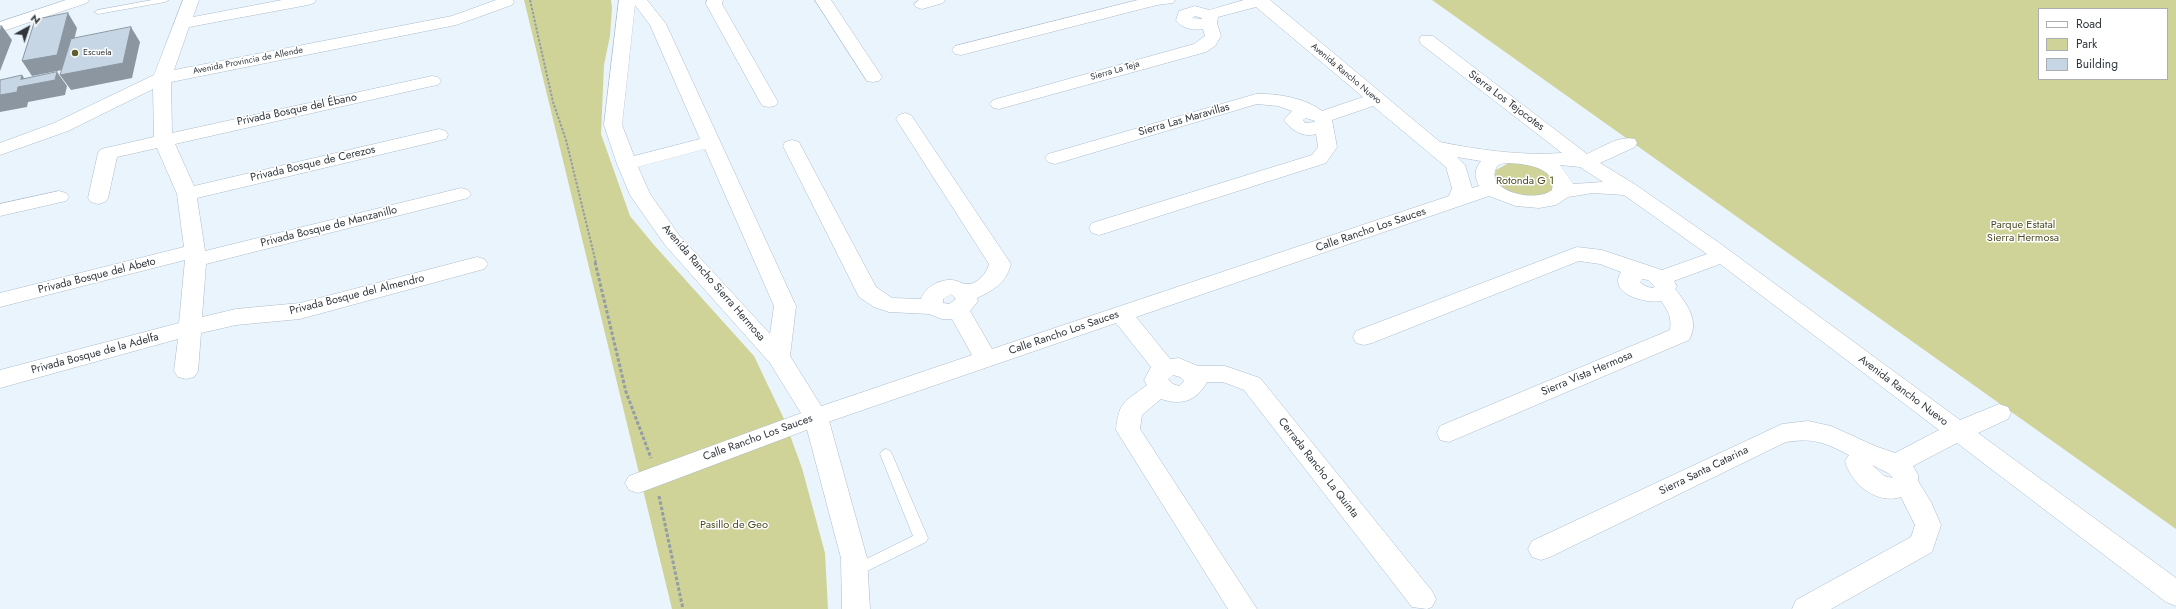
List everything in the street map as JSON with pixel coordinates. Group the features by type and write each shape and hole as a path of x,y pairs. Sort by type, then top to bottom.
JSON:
{"street":[{"path":"0,27 81,0"},
{"path":"186,371 195,255 187,194 163,139 162,78 180,24 191,0"},
{"path":"180,24 308,0"},
{"name":"Avenida Rancho Sierra Hermosa","path":"627,0 613,125 627,164 640,195 672,240 778,357 816,417 854,558 856,609"},
{"name":"Avenida Rancho Sierra Hermosa","path":"639,0 658,24 785,306 778,357"},
{"path":"715,0 714,4 770,102"},
{"path":"823,0 873,77"},
{"path":"961,50 1157,0 1167,0 1207,16 1260,0"},
{"name":"Avenida Rancho Nuevo","path":"1260,0 1455,165"},
{"name":"Avenida Provincia de Allende","path":"0,149 61,126 162,78 467,8 506,2"},
{"name":"Sierra La Teja","path":"999,104 1200,48 1209,42 1213,36 1207,16"},
{"name":"Sierra Los Tejocotes","path":"1427,40 1585,162 1629,189"},
{"name":"Privada Bosque del Ébano","path":"98,198 108,153 163,139 432,81"},
{"name":"Sierra Las Maravillas","path":"1055,158 1256,99 1272,98 1289,102 1319,119"},
{"path":"1100,228 1319,159 1327,151 1329,144 1319,119 1376,99"},
{"path":"905,119 1000,264 998,273 992,282 962,302"},
{"name":"Privada Bosque de Cerezos","path":"187,194 438,135"},
{"path":"627,164 711,142"},
{"path":"1538,161 1564,159 1585,162 1628,143"},
{"path":"792,146 867,292 876,301 894,306 932,306 930,300 932,295 941,289 957,288 986,359"},
{"path":"1434,146 1476,155 1520,157 1538,161 1550,167 1559,175 1563,184 1562,192"},
{"path":"1488,183 1485,169 1491,162 1503,157"},
{"path":"1455,165 1488,183 1502,195 1530,203 1549,200 1562,192 1593,187 1629,189"},
{"path":"1455,165 1462,188 1457,201"},
{"name":"Calle Rancho Los Sauces","path":"646,480 816,417 1457,201 1488,183"},
{"name":"Avenida Rancho Nuevo","path":"1629,189 1722,256 2176,594"},
{"name":"Privada Bosque de Manzanillo","path":"195,255 462,194"},
{"path":"0,210 59,197"},
{"path":"1364,337 1578,254 1593,254 1610,258 1640,272 1647,272 1663,284 1722,256"},
{"name":"Privada Bosque del Abeto","path":"0,300 195,255"},
{"name":"Privada Bosque del Almendro","path":"190,328 236,318 300,311 477,264"},
{"name":"Sierra Vista Hermosa","path":"1449,433 1681,334 1683,322 1681,312 1663,284"},
{"path":"1121,314 1162,378 1130,411 1128,430 1243,609"},
{"name":"Privada Bosque de la Adelfa","path":"0,379 190,328"},
{"name":"Cerrada Rancho La Quinta","path":"1162,378 1175,366 1186,368 1193,374 1225,374 1252,384 1422,599"},
{"path":"1806,609 1923,544 1928,525 1922,509 1900,472 1957,432 1999,413"},
{"name":"Sierra Santa Catarina","path":"1541,549 1782,433 1808,430 1831,435 1870,455 1878,455 1900,472"}],"lane":[{"path":"98,12 165,0"},
{"path":"854,571 921,538 886,454"}],"path":[{"path":"530,0 553,102 566,140 626,392 650,453 646,480 683,609"}],"green space":[{"name":"Pasillo de Geo","path":"524,0 611,0 612,8 610,36 604,65 601,134 630,216 654,245 754,356 784,419 802,468 825,553 828,609 672,609"},
{"name":"Parque Estatal Sierra Hermosa","path":"1432,0 2176,0 2176,529"},
{"name":"Rotonda G 1","path":"1509,163 1528,163 1547,171 1556,188 1537,199 1508,192 1497,183 1495,177 1496,170"}],"building":[{"path":"68,13 57,55 22,61 35,20"},
{"path":"131,27 123,63 60,75 71,39"},
{"path":"57,72 55,80 18,87 17,92 0,95 0,80 22,75 21,79"}],"place":[{"name":"Escuela","path":"75,53"}]}
